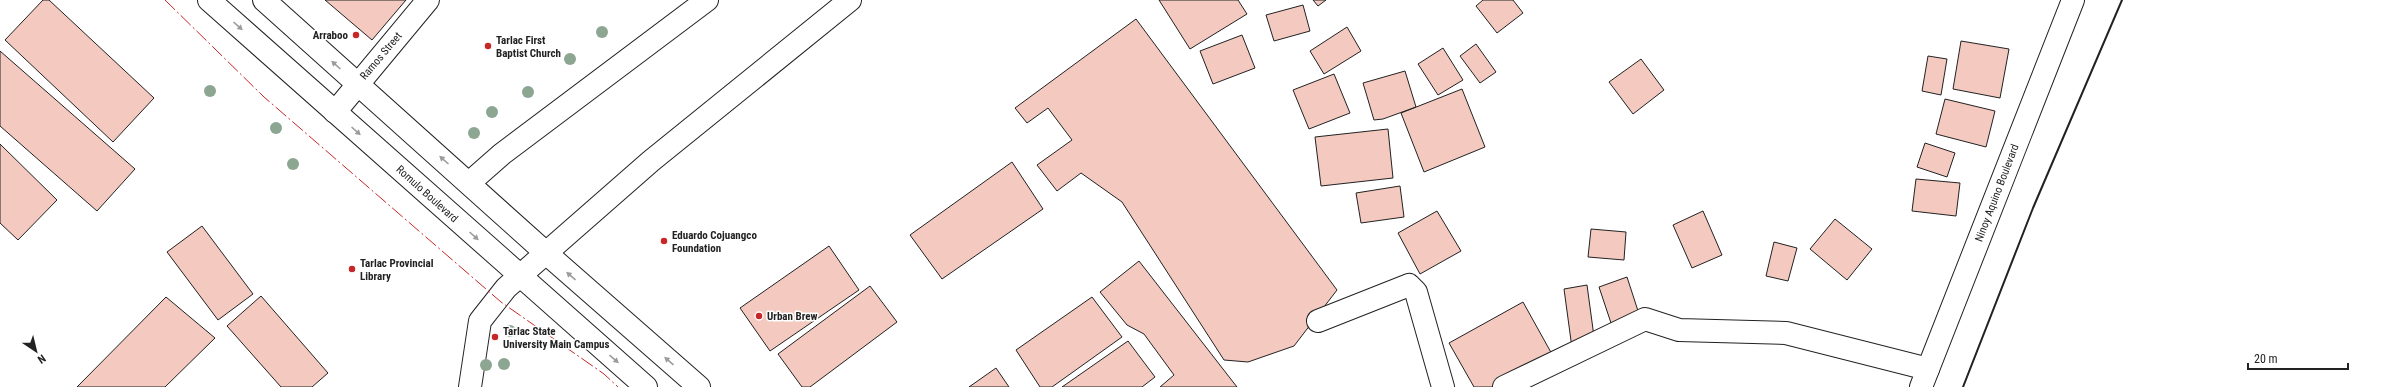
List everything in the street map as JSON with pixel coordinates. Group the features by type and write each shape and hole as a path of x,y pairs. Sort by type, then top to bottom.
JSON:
{"main road":[{"name":"Romulo Boulevard","path":"209,0 646,387"},
{"path":"264,0 698,387"},
{"name":"Ramos Street","path":"335,112 428,0"},
{"path":"469,183 502,154 707,0"},
{"path":"470,387 480,321 506,288 651,162 850,0"},
{"name":"Ninoy Aquino Boulevard","path":"1924,378 2073,0"},
{"path":"1318,321 1409,285 1416,292 1443,387"},
{"path":"1504,387 1645,319 1679,330 1786,333 1924,378"}],"building":[{"path":"43,0 49,0 154,98 113,142 5,40"},
{"path":"325,0 406,0 372,40"},
{"path":"1159,0 1238,0 1247,14 1190,49"},
{"path":"1313,0 1326,0 1318,6"},
{"path":"1483,0 1513,0 1523,13 1497,33 1476,6"},
{"path":"1303,5 1310,31 1274,41 1266,15"},
{"path":"1136,19 1337,290 1294,346 1248,362 1224,360 1122,202 1081,173 1057,191 1037,165 1072,140 1048,108 1027,123 1015,108"},
{"path":"1347,27 1361,51 1324,74 1310,51"},
{"path":"1242,35 1255,68 1213,84 1200,51"},
{"path":"1961,41 2009,49 2000,98 1953,89"},
{"path":"1476,44 1496,72 1480,83 1460,56"},
{"path":"1443,48 1463,80 1438,95 1418,64"},
{"path":"0,51 135,169 97,211 0,126"},
{"path":"1928,56 1947,59 1941,95 1922,91"},
{"path":"1641,59 1664,90 1633,114 1609,82"},
{"path":"1405,71 1416,107 1383,119 1374,120 1363,83"},
{"path":"1334,74 1350,113 1309,129 1293,90"},
{"path":"1462,89 1485,147 1424,172 1401,113"},
{"path":"1945,99 1995,111 1986,147 1936,134"},
{"path":"1388,129 1393,178 1321,186 1315,137"},
{"path":"1925,143 1955,153 1947,177 1917,167"},
{"path":"0,144 57,200 18,240 0,223"},
{"path":"1012,162 1043,209 942,279 910,235"},
{"path":"1916,179 1960,183 1956,216 1912,211"},
{"path":"1400,186 1404,217 1361,223 1356,193"},
{"path":"1437,211 1461,251 1420,274 1398,233"},
{"path":"1703,211 1722,255 1692,268 1673,225"},
{"path":"1835,219 1872,249 1847,280 1810,249"},
{"path":"202,226 253,294 218,320 167,252"},
{"path":"1591,229 1626,232 1624,260 1588,257"},
{"path":"1774,242 1797,248 1788,281 1766,276"},
{"path":"829,246 859,290 770,351 740,308"},
{"path":"1139,261 1237,387 1160,387 1174,375 1144,334 1127,325 1100,292"},
{"path":"1627,277 1640,317 1612,326 1599,287"},
{"path":"1587,285 1595,344 1572,348 1564,289"},
{"path":"870,286 897,322 810,387 802,387 778,354"},
{"path":"261,296 328,373 312,387 281,387 227,326"},
{"path":"166,297 215,338 165,387 77,387"},
{"path":"1092,297 1122,337 1052,387 1040,387 1016,350"},
{"path":"1523,302 1553,356 1497,387 1474,387 1449,343"},
{"path":"1128,341 1155,377 1142,387 1062,387"},
{"path":"996,368 1009,387 969,387"}],"wall":[{"path":"1963,387 2033,208 2122,0"}],"power":[{"path":"165,0 264,97 501,302 604,374 618,387"}],"place":[{"name":"Arraboo","path":"356,35"},
{"name":"Tarlac First Baptist Church","path":"488,46"},
{"name":"Eduardo Cojuangco Foundation","path":"664,241"},
{"name":"Tarlac Provincial Library","path":"352,269"},
{"name":"Urban Brew","path":"759,316"},
{"name":"Tarlac State University Main Campus","path":"495,337"}]}
